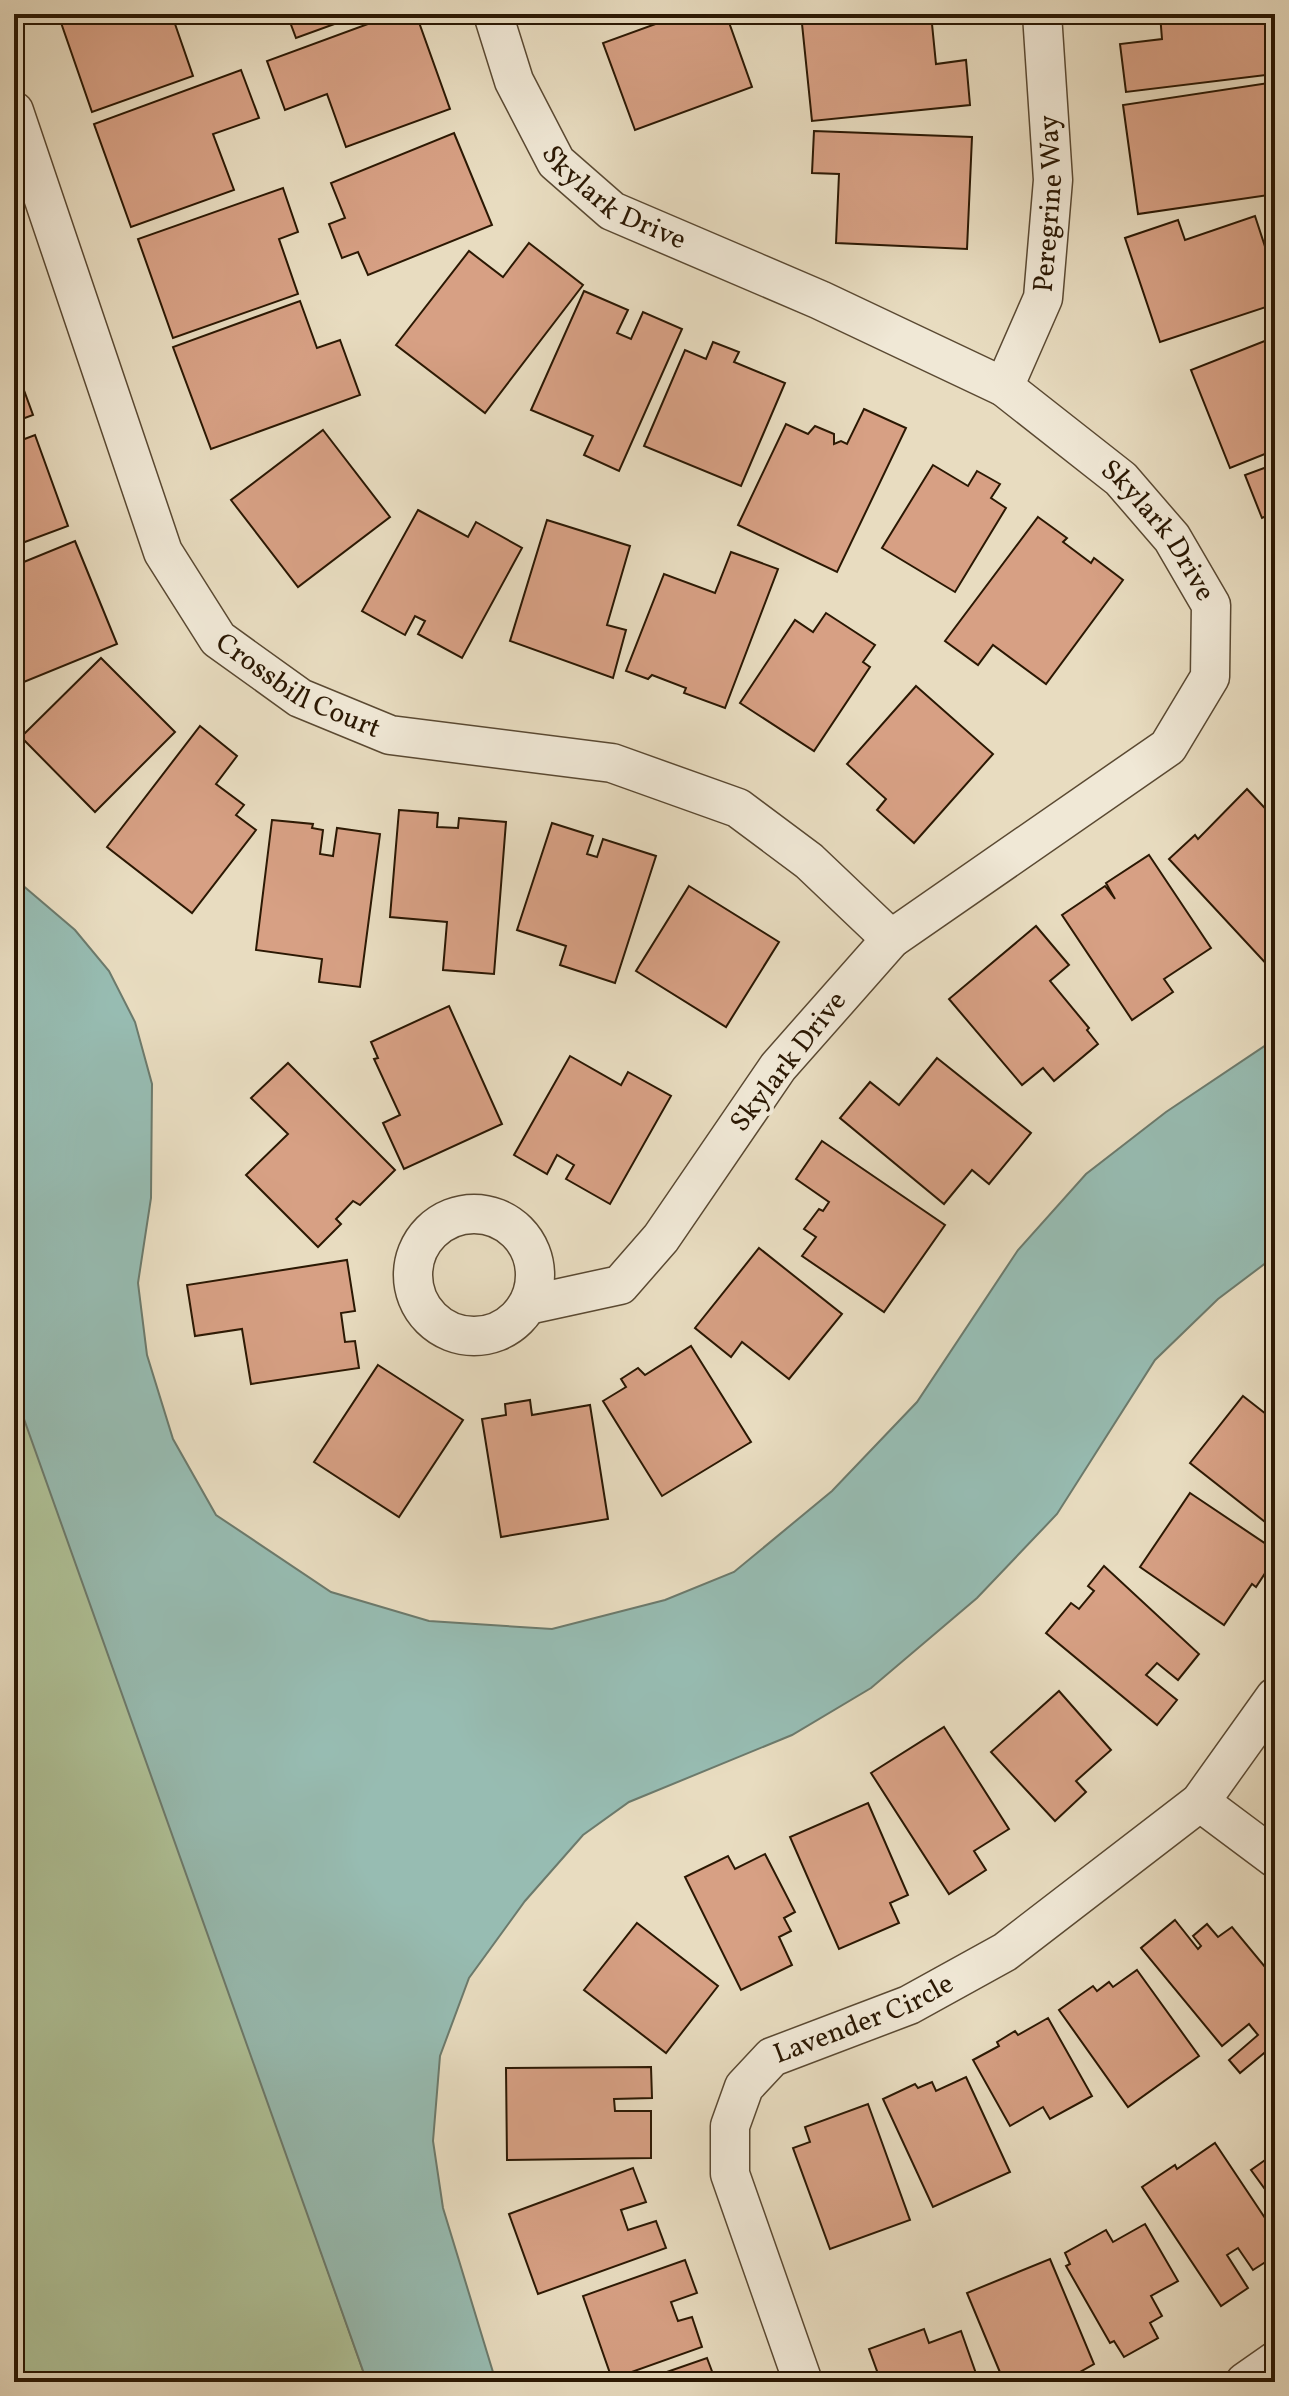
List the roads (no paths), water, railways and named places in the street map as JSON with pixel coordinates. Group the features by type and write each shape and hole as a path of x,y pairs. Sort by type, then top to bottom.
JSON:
{"street":[{"name":"Skylark Drive","path":"493,14 514,81 556,162 612,211 820,300 1004,387 1121,479 1172,538 1211,605 1210,677 1168,747 891,939 778,1067 661,1238 620,1285 528,1305"},
{"name":"Peregrine Way","path":"1004,387 1043,298 1053,180 1042,14"},
{"name":"Crossbill Court","path":"14,111 163,552 218,639 300,698 390,735 612,763 738,808 809,861 891,939"},
{"name":"Lavender Circle","path":"803,2382 730,2174 730,2126 744,2087 772,2057 909,2005 1005,1952 1200,1802 1275,1697"},
{"path":"1200,1802 1275,1858"},
{"path":"1245,2382 1275,2361"}],"water":[{"path":"14,878 75,930 109,971 135,1022 152,1084 151,1198 138,1283 147,1355 173,1439 216,1515 331,1592 429,1621 552,1629 665,1600 734,1572 832,1491 917,1402 1018,1250 1086,1174 1166,1112 1275,1039 1275,1256 1218,1299 1155,1360 1057,1514 977,1598 871,1688 792,1735 629,1802 583,1835 525,1901 469,1978 440,2056 433,2141 443,2208 496,2382 367,2382 14,1391"}]}
